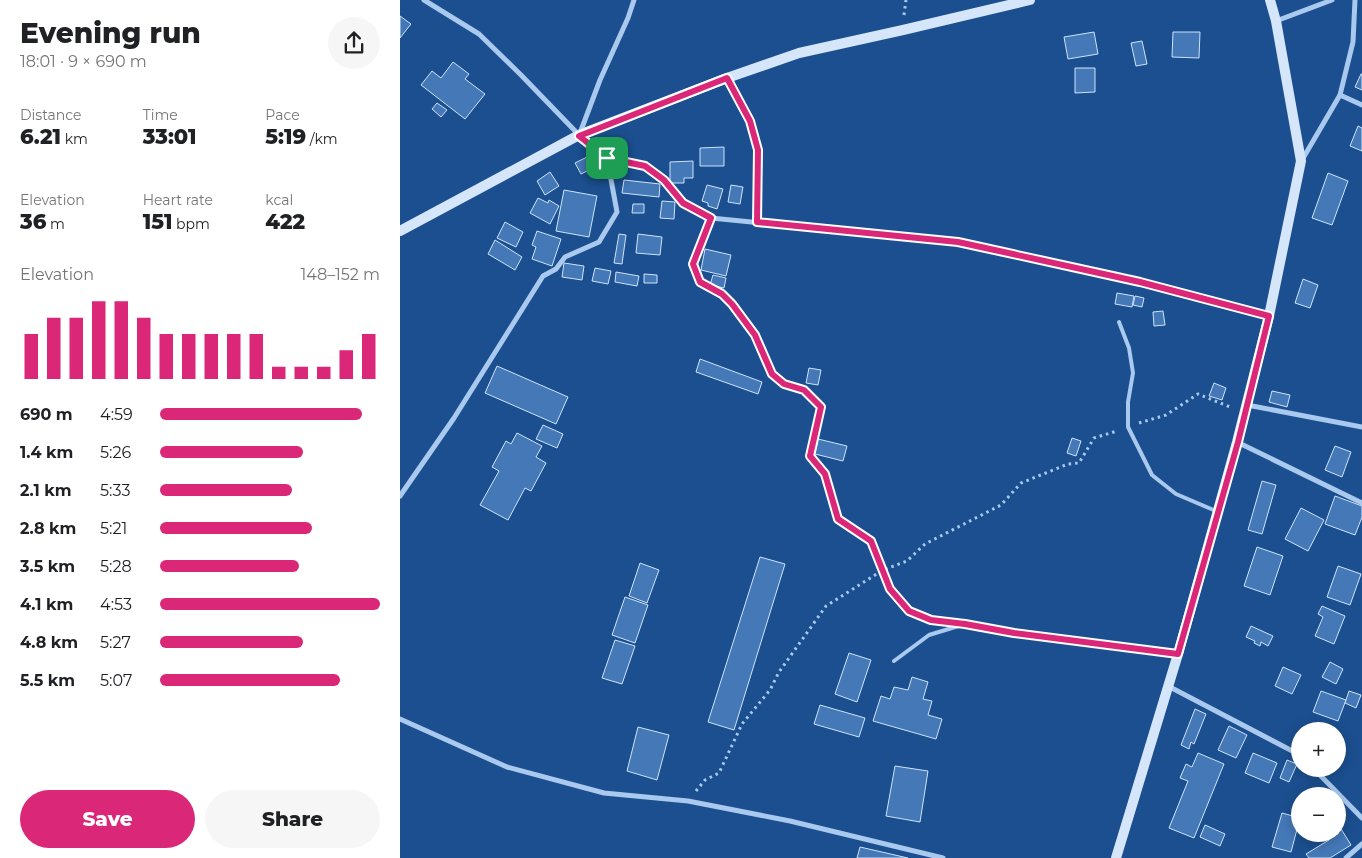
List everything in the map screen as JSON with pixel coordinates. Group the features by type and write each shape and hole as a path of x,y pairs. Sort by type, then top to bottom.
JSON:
{"street":[{"path":"424,0 479,34 579,136 607,158 645,166 664,180 683,203 711,218 958,242 1140,282 1269,316"},
{"path":"579,136 600,80 628,18 634,0"},
{"path":"400,231 579,136 727,78 799,53 1030,0"},
{"path":"1270,0 1276,21 1301,160"},
{"path":"1276,21 1332,0"},
{"path":"1116,858 1178,654 1238,442 1269,316 1301,160 1340,95 1353,42 1355,0"},
{"path":"1340,95 1362,106"},
{"path":"400,496 454,418 543,276 556,268 565,257 599,242 617,212 607,158"},
{"path":"1246,409 1362,427"},
{"path":"1238,442 1362,503"},
{"path":"1168,686 1291,750"},
{"path":"400,719 507,767 604,793 688,801 790,822 943,858"},
{"path":"1322,777 1362,818"},
{"path":"1346,858 1362,844"}],"lane":[{"path":"1119,322 1129,348 1133,373 1128,402 1128,427 1152,475 1176,494 1218,512"},
{"path":"894,661 929,635 965,624 1014,633 1178,654"}],"path":[{"path":"727,78 750,121 758,150 757,222"},
{"path":"711,218 693,264 700,282 722,294 732,304 755,335 772,374 784,384 804,390 821,407 810,456 825,474 838,519 871,541 890,589 909,611 931,620 965,624"},
{"path":"688,801 705,780 719,773 742,724 770,690 779,672 826,606 883,570 908,561 925,544 1000,505 1021,483 1068,464 1079,463 1094,438 1166,415 1198,394 1246,409"}],"building":[{"path":"400,16 411,24 400,38"},
{"path":"1094,32 1098,54 1068,59 1064,37"},
{"path":"1173,32 1200,32 1199,58 1172,57"},
{"path":"1142,41 1147,64 1136,66 1131,43"},
{"path":"453,62 469,74 465,79 485,94 465,119 421,85 432,71 441,78"},
{"path":"1075,68 1095,68 1095,92 1075,93"},
{"path":"1362,74 1362,90 1355,87"},
{"path":"437,103 447,110 441,117 432,109"},
{"path":"1358,126 1362,128 1362,151 1350,146"},
{"path":"724,147 724,166 700,166 700,148"},
{"path":"595,153 601,164 581,174 575,163"},
{"path":"693,161 693,178 684,178 684,183 670,183 670,162"},
{"path":"550,172 559,186 545,195 537,181"},
{"path":"1328,173 1348,181 1332,225 1312,218"},
{"path":"624,180 660,184 659,197 622,193"},
{"path":"707,185 723,189 717,209 708,206 708,203 702,201"},
{"path":"731,185 743,187 740,204 728,202"},
{"path":"564,190 597,196 589,237 556,231"},
{"path":"538,198 548,203 549,200 559,206 550,224 530,213"},
{"path":"662,201 675,202 674,219 660,218"},
{"path":"633,204 644,204 644,213 632,213"},
{"path":"505,222 523,232 516,247 497,238"},
{"path":"537,231 561,239 552,266 532,259 536,247 532,245"},
{"path":"619,234 626,235 622,264 614,263"},
{"path":"638,234 662,237 660,255 636,253"},
{"path":"495,240 522,257 515,270 488,254"},
{"path":"705,249 731,255 726,276 701,270"},
{"path":"564,263 584,266 582,280 562,277"},
{"path":"595,268 611,271 608,284 592,281"},
{"path":"616,272 639,276 637,286 615,282"},
{"path":"644,274 657,275 657,283 644,283"},
{"path":"713,275 726,278 724,288 710,285"},
{"path":"1303,279 1318,285 1310,308 1295,303"},
{"path":"1117,293 1134,296 1132,307 1115,304"},
{"path":"1135,296 1144,298 1142,307 1133,305"},
{"path":"1163,311 1165,325 1154,326 1153,312"},
{"path":"700,359 762,382 758,394 696,372"},
{"path":"497,366 568,397 556,424 485,393"},
{"path":"809,368 821,370 818,385 806,383"},
{"path":"1214,383 1226,388 1222,400 1209,396"},
{"path":"1272,391 1290,395 1287,407 1269,402"},
{"path":"543,425 563,434 557,448 536,439"},
{"path":"517,433 542,446 536,457 546,463 531,491 525,488 508,520 480,505 499,471 492,467 506,441 511,444"},
{"path":"1072,438 1081,441 1076,456 1067,453"},
{"path":"818,439 847,446 843,461 815,454"},
{"path":"1335,446 1351,452 1342,477 1325,470"},
{"path":"1262,481 1276,485 1262,534 1248,530"},
{"path":"1335,496 1362,506 1362,517 1355,535 1325,524"},
{"path":"1301,508 1324,520 1308,551 1285,539"},
{"path":"1257,547 1283,556 1270,595 1244,586"},
{"path":"760,557 785,564 734,730 708,722"},
{"path":"640,563 659,570 647,603 629,596"},
{"path":"1338,566 1361,574 1350,605 1327,597"},
{"path":"625,597 648,605 635,643 612,635"},
{"path":"1322,606 1345,616 1334,644 1315,636 1323,617 1318,614"},
{"path":"1251,626 1273,636 1268,646 1261,642 1260,646 1254,643 1255,641 1246,637"},
{"path":"615,640 635,646 622,684 602,678"},
{"path":"849,653 871,660 857,702 835,694"},
{"path":"1330,662 1343,669 1336,684 1322,677"},
{"path":"1283,667 1301,675 1292,694 1275,686"},
{"path":"912,677 928,682 923,699 932,701 928,715 942,719 936,739 873,721 881,696 890,699 894,687 908,690"},
{"path":"1321,691 1346,700 1338,721 1313,712"},
{"path":"1349,691 1361,695 1356,708 1345,703"},
{"path":"820,705 865,718 859,737 814,724"},
{"path":"1195,709 1206,714 1194,744 1191,742 1189,749 1181,745"},
{"path":"1229,726 1247,735 1236,758 1218,750"},
{"path":"638,727 669,735 657,780 627,771"},
{"path":"1198,753 1224,764 1194,838 1169,828 1188,781 1180,778 1186,764 1192,767"},
{"path":"1253,753 1277,763 1269,783 1245,773"},
{"path":"1287,760 1291,762 1291,777 1289,782 1280,778"},
{"path":"895,766 928,771 920,822 886,816"},
{"path":"1282,813 1291,816 1291,842 1294,842 1291,852 1272,847"},
{"path":"1205,825 1225,834 1220,846 1200,837"},
{"path":"1346,837 1351,845 1330,858 1309,858 1306,854 1326,842 1346,842"},
{"path":"860,847 908,858 857,858"}],"route":[{"path":"727,78 750,121 758,150 757,222 958,242 1140,282 1269,316 1238,442 1178,654 1014,633 931,620 909,611 890,589 871,541 838,519 825,474 810,456 821,407 804,390 784,384 772,374 755,335 732,304 722,294 700,282 693,264 711,218 683,203 664,180 645,166 607,158 579,136 727,78"}]}
